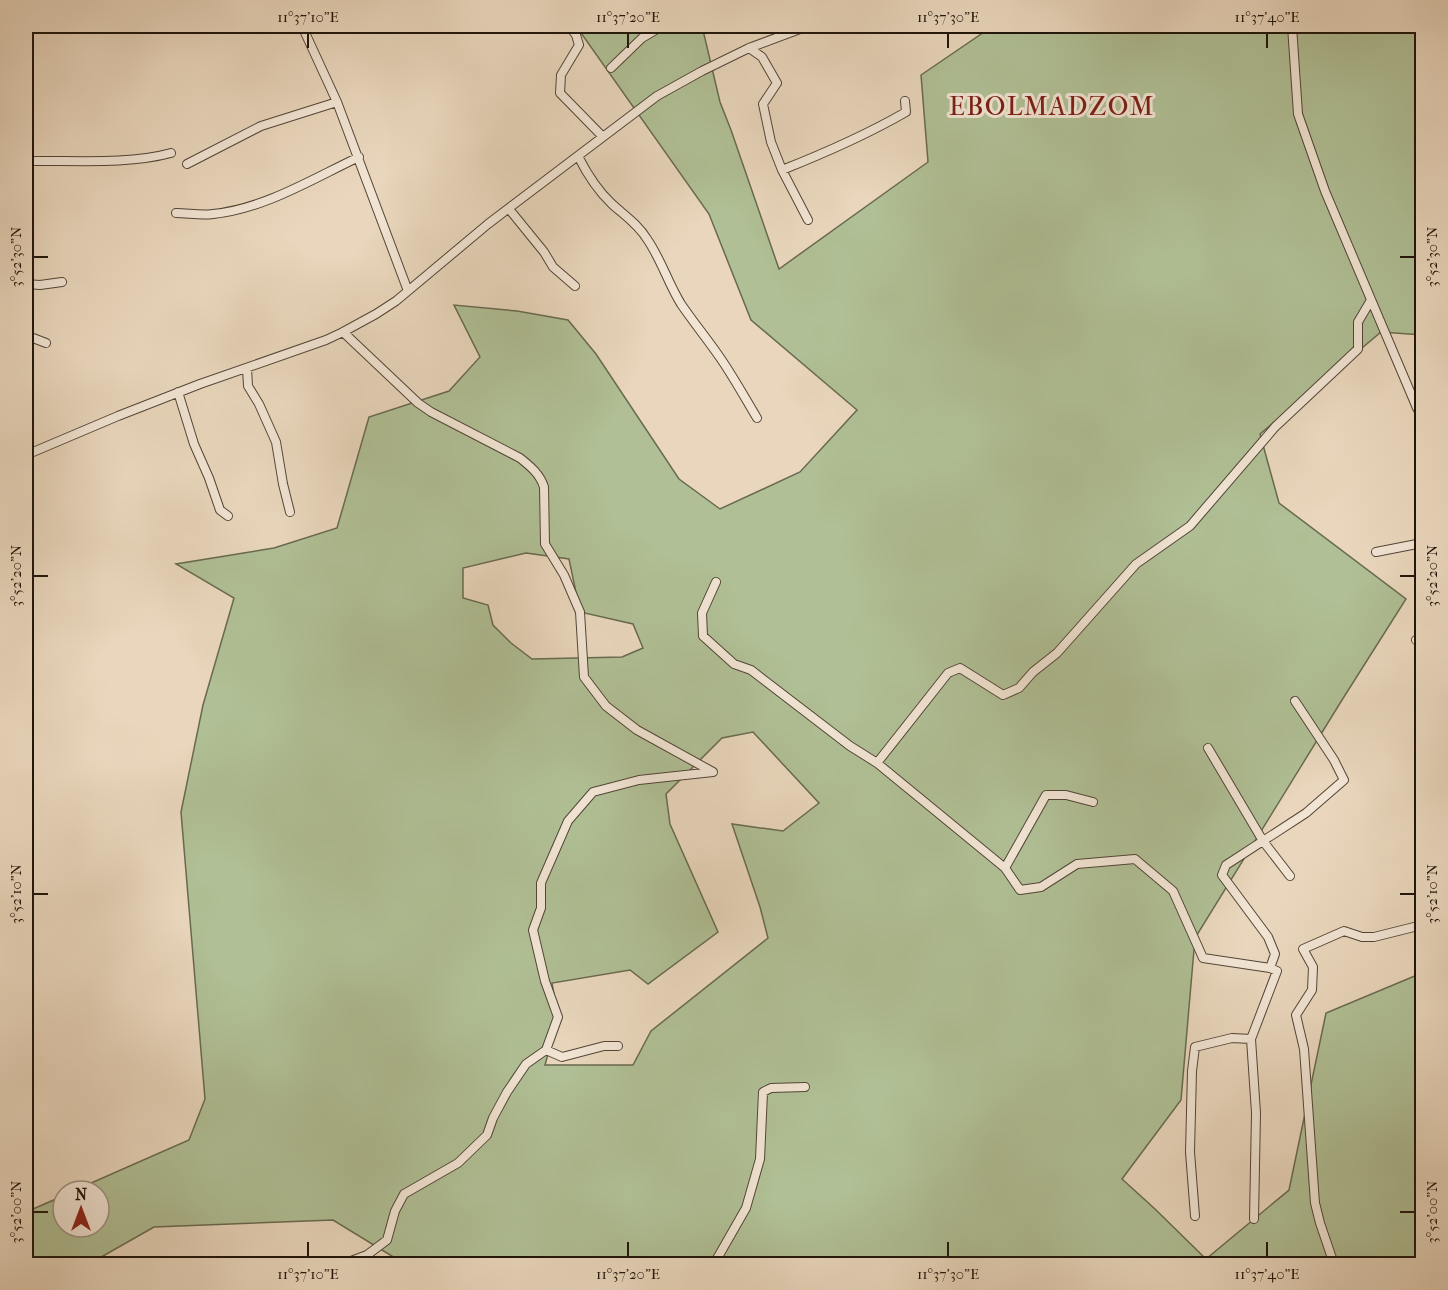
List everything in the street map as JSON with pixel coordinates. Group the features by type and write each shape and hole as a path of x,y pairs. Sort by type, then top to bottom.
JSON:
{"street":[{"path":"302,26 337,102 408,291"},
{"path":"569,26 576,35 579,45 561,75 560,93 603,137"},
{"path":"610,68 642,38 662,26"},
{"path":"26,455 178,392 326,340 376,314 408,291 509,208 657,96 749,48 808,26"},
{"path":"1292,26 1299,114 1324,191 1422,416"},
{"path":"749,48 762,57 777,83 763,104 771,142 782,170 808,220"},
{"path":"782,170 879,128 906,112 905,101"},
{"path":"187,164 261,126 337,102"},
{"path":"26,161 125,160 154,158 171,153"},
{"path":"578,156 595,186 632,220 647,239 681,304 720,359 757,418"},
{"path":"176,213 210,215 242,210 282,194 359,157"},
{"path":"509,208 553,267 576,286"},
{"path":"26,284 62,282"},
{"path":"877,763 948,673 960,668 1004,695 1019,688 1033,672 1057,653 1137,564 1190,526 1275,427 1358,350 1358,322 1371,300"},
{"path":"343,332 418,403 520,458 530,465 541,478 545,497 545,544 564,574 580,612 584,677 606,706 637,730 713,772 639,780 593,792 568,822 541,883 541,908 533,930 544,981 558,1017 546,1050 526,1064 507,1092 487,1135 458,1163 404,1194 395,1211 387,1240 367,1255 343,1264"},
{"path":"26,339 33,338 46,343"},
{"path":"247,368 248,386 276,442 290,512"},
{"path":"178,392 194,444 220,510 228,516"},
{"path":"1376,552 1422,543"},
{"path":"716,582 702,613 703,636 734,664 751,670 850,746 877,763 1005,868 1020,890 1041,887 1077,864 1135,859 1173,891 1203,958 1277,971 1251,1039 1256,1113 1254,1219"},
{"path":"1270,968 1275,954 1268,936 1222,875 1226,865 1306,813 1344,780 1334,760 1295,701"},
{"path":"1208,748 1263,841 1290,876"},
{"path":"1005,868 1046,795 1066,795 1093,802"},
{"path":"1334,1264 1315,1203 1311,1168 1304,1049 1296,1015 1312,990 1313,966 1303,949 1344,931 1362,937 1422,925"},
{"path":"1195,1216 1190,1152 1192,1071 1195,1047 1232,1038 1251,1039"},
{"path":"546,1050 562,1057 604,1046 618,1046"},
{"path":"714,1264 746,1208 760,1159 764,1092 771,1088 805,1087"}],"green space":[{"path":"585,26 702,26 720,102 779,269 928,162 921,75 993,26 1422,26 1422,335 1381,332 1260,434 1279,503 1406,599 1195,938 1181,1100 1122,1179 1206,1259 1289,1190 1326,1013 1417,975 1422,989 1422,1264 448,1264 395,1258 333,1220 154,1227 89,1264 26,1264 26,1212 51,1201 51,1239 111,1239 111,1179 100,1179 189,1140 205,1099 181,812 203,705 234,598 176,564 274,548 337,528 369,417 449,391 480,357 454,305 517,311 568,320 596,354 679,479 720,509 800,472 857,410 751,320 709,214 581,33","holes":["526,553 569,559 580,612 633,624 643,648 622,657 532,659 493,625 488,605 463,598 463,568","753,732 819,803 783,831 732,824 768,938 651,1031 633,1065 545,1065 558,1017 552,983 630,970 648,984 718,932 670,824 666,794 722,738"]}],"district":[{"name":"EBOLMADZOM","path":"1052,106"}]}
